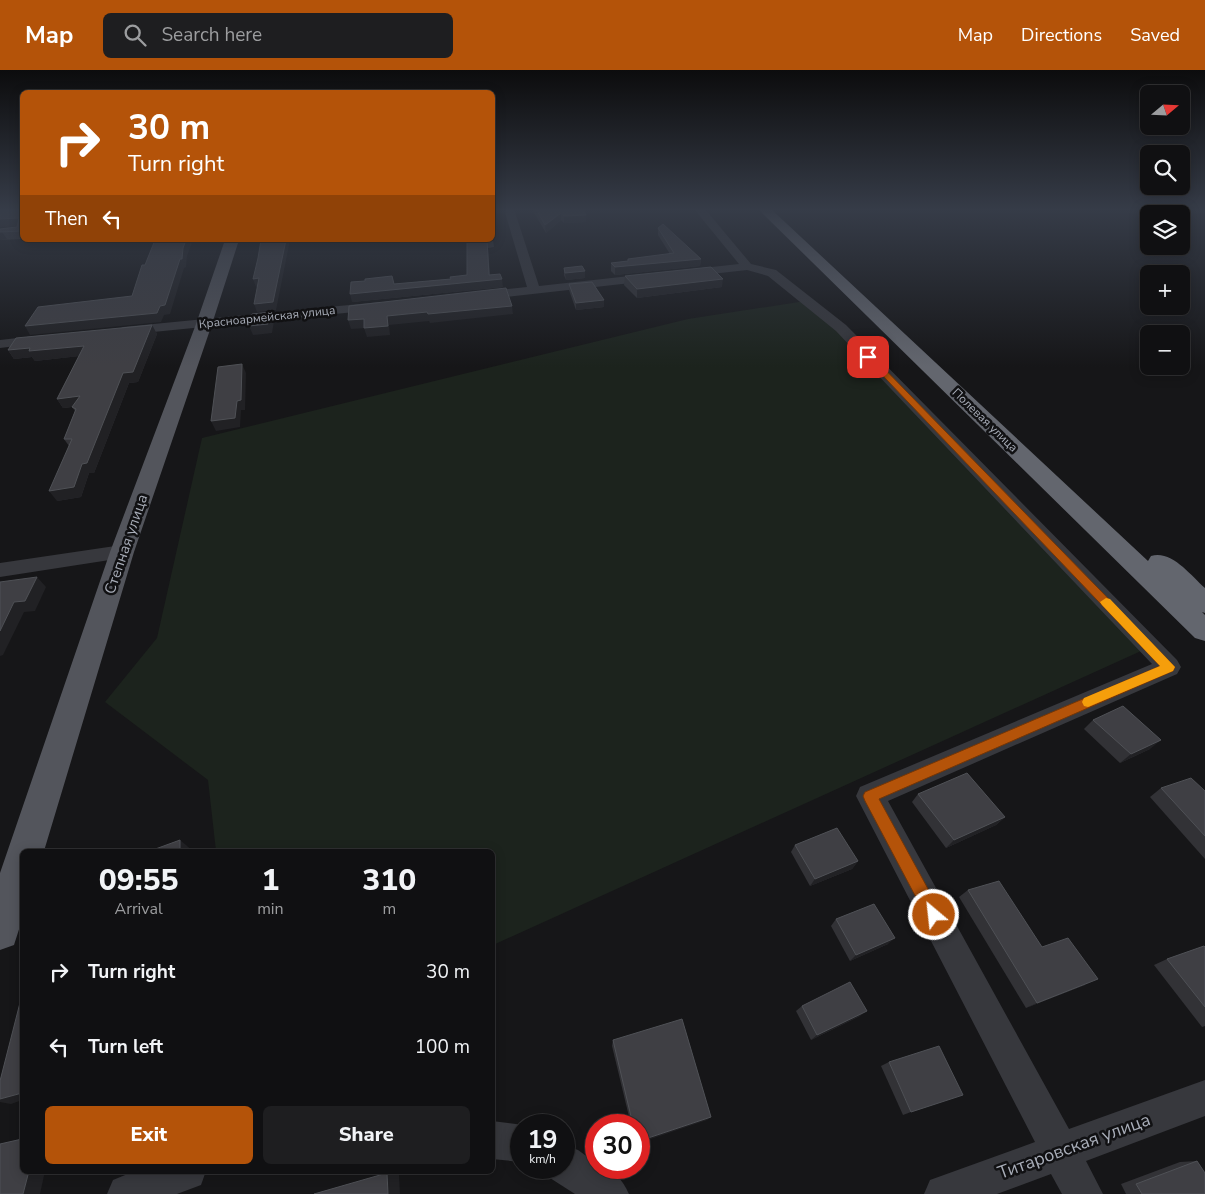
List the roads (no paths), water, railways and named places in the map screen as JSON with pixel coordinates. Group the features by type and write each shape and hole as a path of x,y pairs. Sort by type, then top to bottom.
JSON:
{"highway":[{"name":"Полевая улица","path":"819,261 1205,631"},
{"name":"Полевая улица","path":"834,261 1205,604"}],"main road":[{"name":"Степная улица","path":"27,849 122,552 225,261"},
{"path":"0,932 20,867"}],"street":[{"path":"525,261 534,290"},
{"path":"742,261 746,267"},
{"path":"466,297 746,267 772,273 841,328 1169,667 870,796 1083,1194"},
{"name":"Красноармейская улица","path":"109,332 388,305"},
{"path":"0,344 60,338"},
{"path":"0,570 122,552"},
{"name":"Титаровская улица","path":"944,1194 1205,1098"},
{"path":"495,1140 510,1142"},
{"path":"575,1171 609,1194"},
{"path":"127,1194 179,1174"}]}
